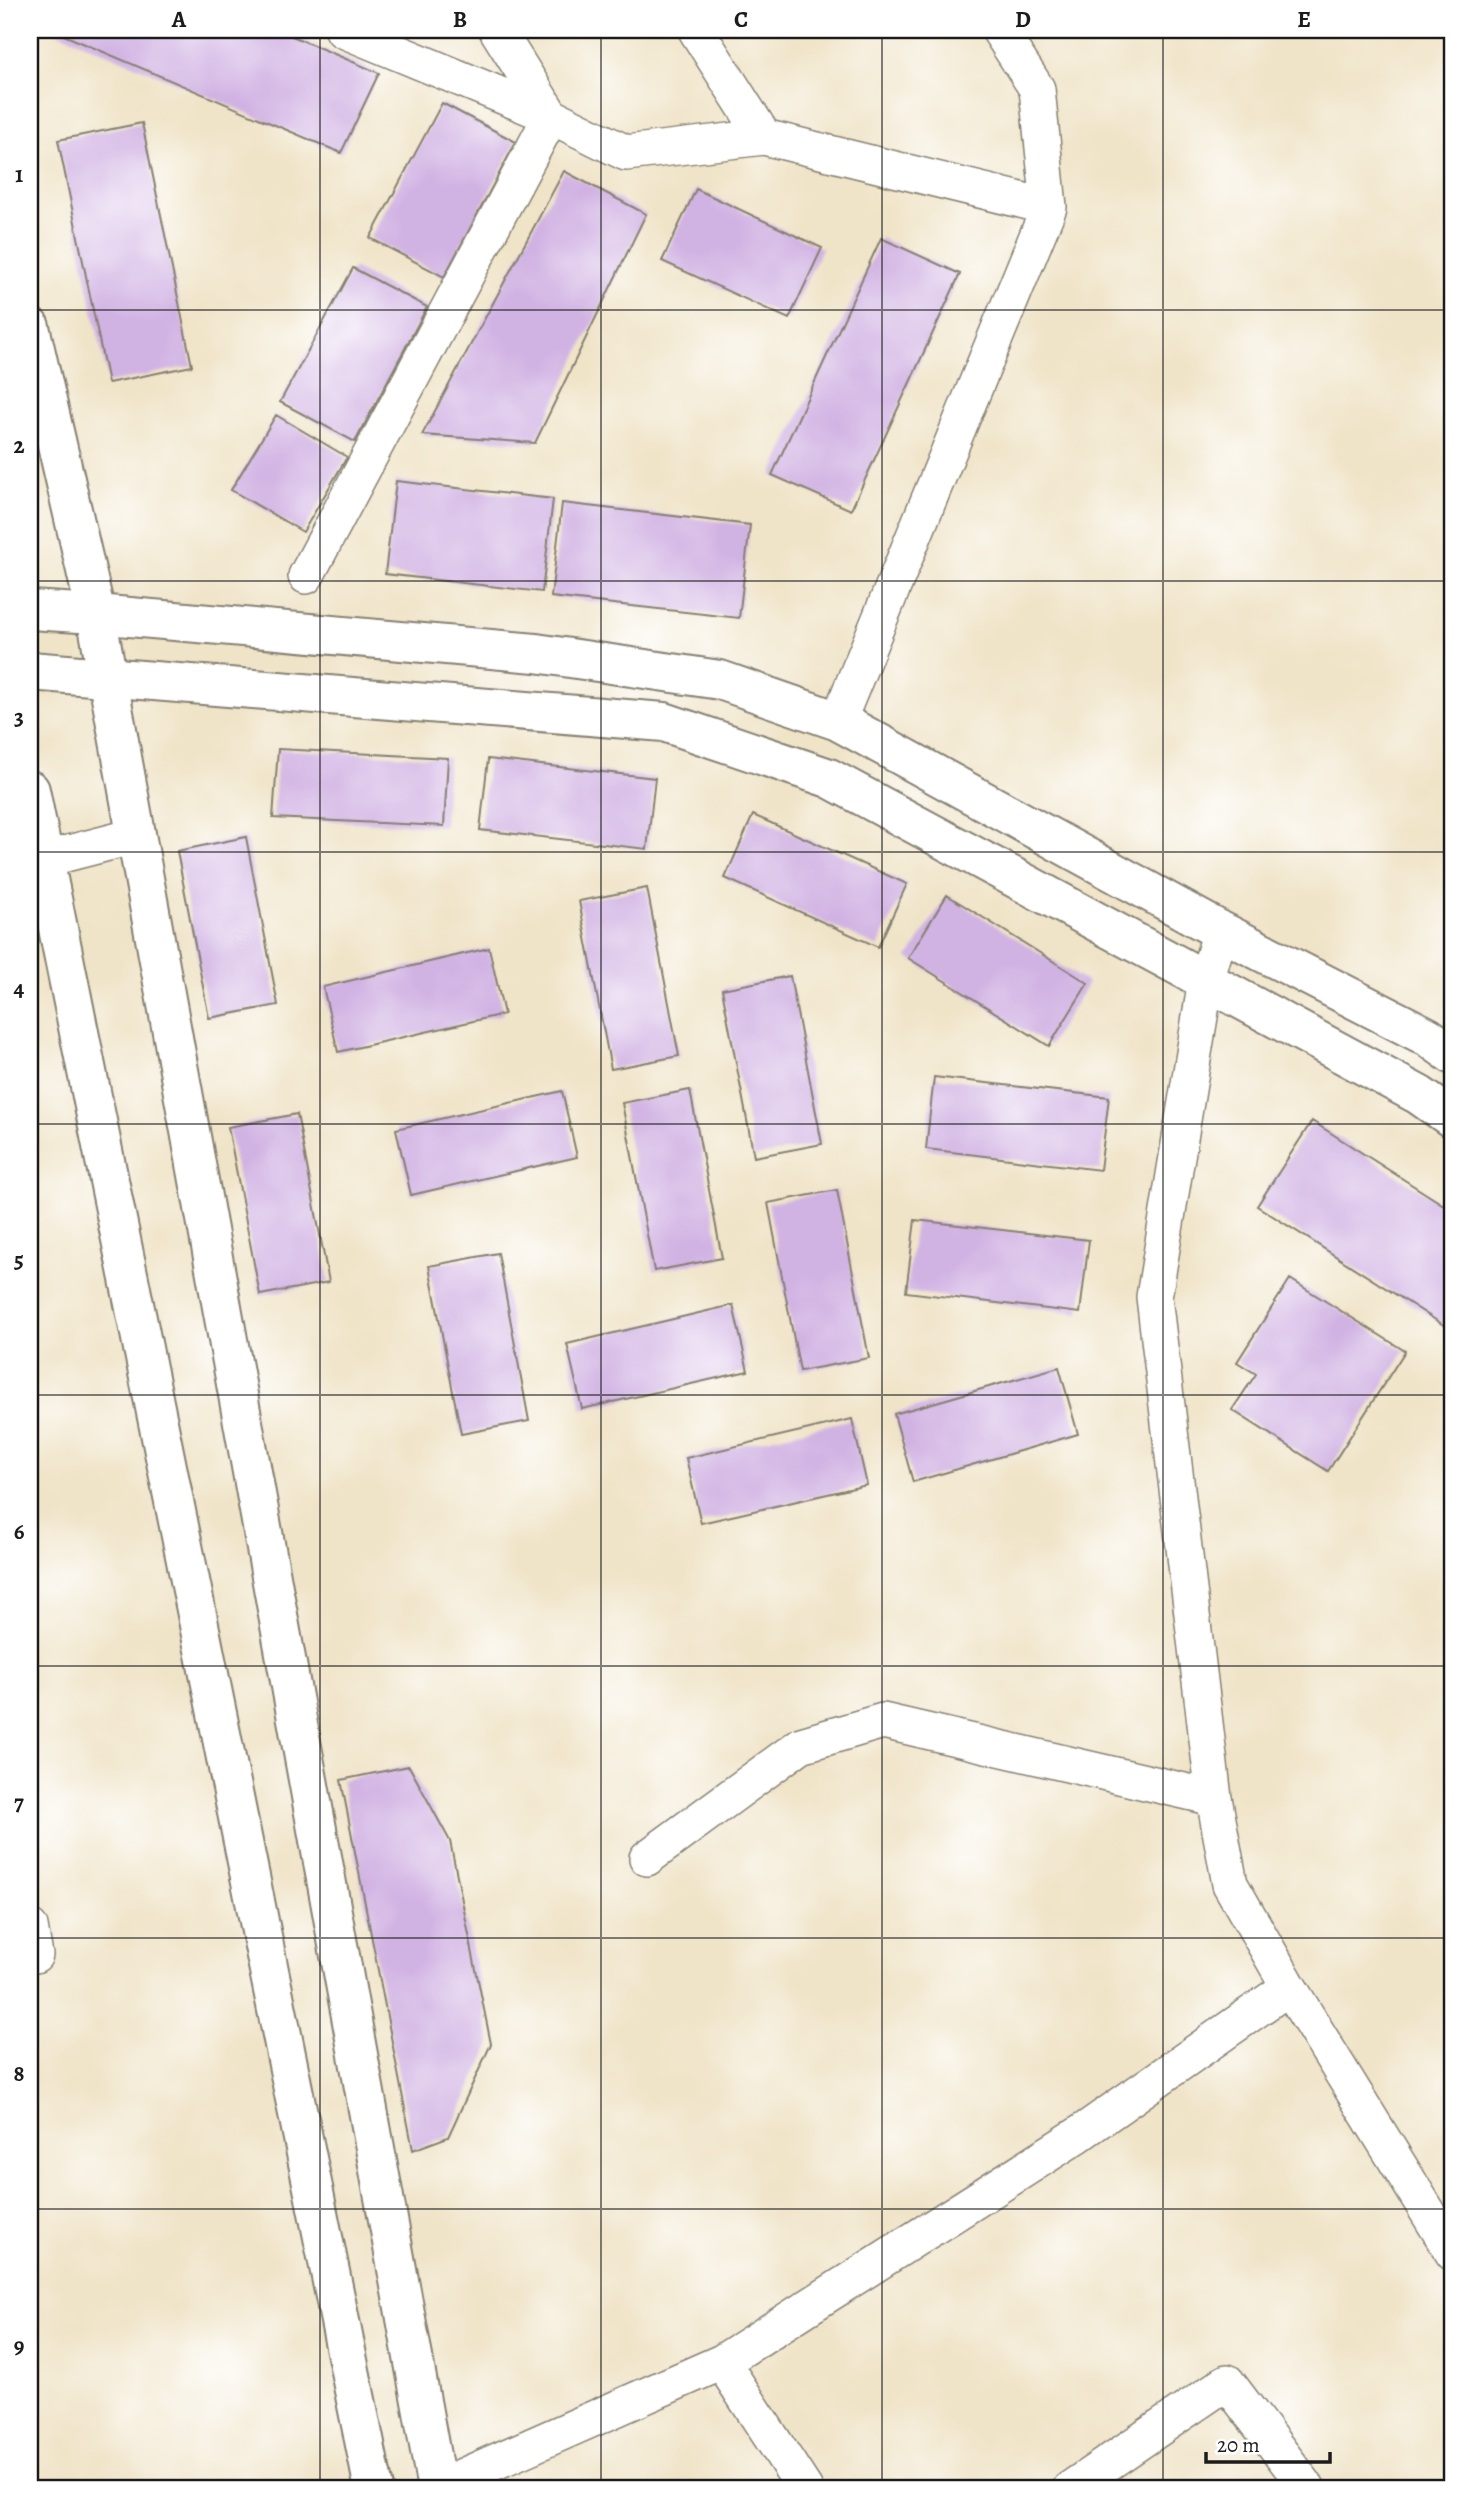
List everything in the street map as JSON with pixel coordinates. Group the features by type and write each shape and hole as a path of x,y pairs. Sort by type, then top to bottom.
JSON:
{"main road":[{"path":"30,327 96,614 437,2488"},
{"path":"30,610 536,653 720,680 838,721 1221,931 1427,1037 1453,1055"},
{"path":"30,671 663,722 829,778 1419,1095 1453,1119"},
{"path":"30,790 37,861 374,2489"}],"street":[{"path":"343,30 551,116 626,153 764,137 1049,207"},
{"path":"497,30 551,116"},
{"path":"696,30 764,137"},
{"path":"838,721 1049,207 1038,89 999,30"},
{"path":"306,576 551,116"},
{"path":"37,861 135,836"},
{"path":"1221,931 1206,979 1154,1297 1214,1798 1230,1884 1289,1987 1453,2253"},
{"path":"647,1858 801,1745 883,1721 1214,1798"},
{"path":"437,2488 722,2362 1078,2135 1289,1987"},
{"path":"722,2362 805,2489"},
{"path":"1070,2489 1227,2382 1308,2489"}],"building":[{"path":"52,30 278,30 379,73 341,153"},
{"path":"442,103 516,142 444,277 370,238"},
{"path":"142,123 192,366 108,383 58,140"},
{"path":"564,171 646,214 535,443 422,435"},
{"path":"696,189 822,248 789,319 662,261"},
{"path":"881,238 960,274 851,510 772,475"},
{"path":"353,268 427,307 355,442 280,402"},
{"path":"276,415 347,457 303,532 231,490"},
{"path":"396,481 553,499 542,592 385,574"},
{"path":"562,503 750,525 739,618 551,597"},
{"path":"278,749 448,758 444,826 273,818"},
{"path":"488,759 655,778 647,849 480,830"},
{"path":"753,815 907,884 878,947 725,878"},
{"path":"246,837 278,1005 209,1018 177,851"},
{"path":"647,888 679,1056 611,1069 579,901"},
{"path":"947,895 1088,983 1049,1046 908,958"},
{"path":"489,948 504,1014 338,1052 323,987"},
{"path":"790,976 822,1144 754,1157 722,989"},
{"path":"934,1077 1109,1097 1100,1170 926,1149"},
{"path":"690,1090 722,1258 654,1271 622,1103"},
{"path":"562,1091 577,1157 411,1195 396,1129"},
{"path":"297,1114 329,1282 260,1295 228,1127"},
{"path":"1312,1121 1453,1211 1453,1331 1257,1206"},
{"path":"837,1190 869,1358 800,1371 768,1203"},
{"path":"915,1220 1089,1240 1080,1313 906,1292"},
{"path":"498,1253 529,1421 461,1434 429,1266"},
{"path":"1290,1279 1405,1351 1328,1471 1232,1410 1256,1374 1237,1362"},
{"path":"733,1305 748,1371 582,1409 567,1344"},
{"path":"1059,1367 1078,1434 913,1482 894,1414"},
{"path":"852,1419 867,1485 701,1523 686,1458"},
{"path":"409,1766 450,1841 491,2044 448,2137 413,2150 341,1780"}]}
